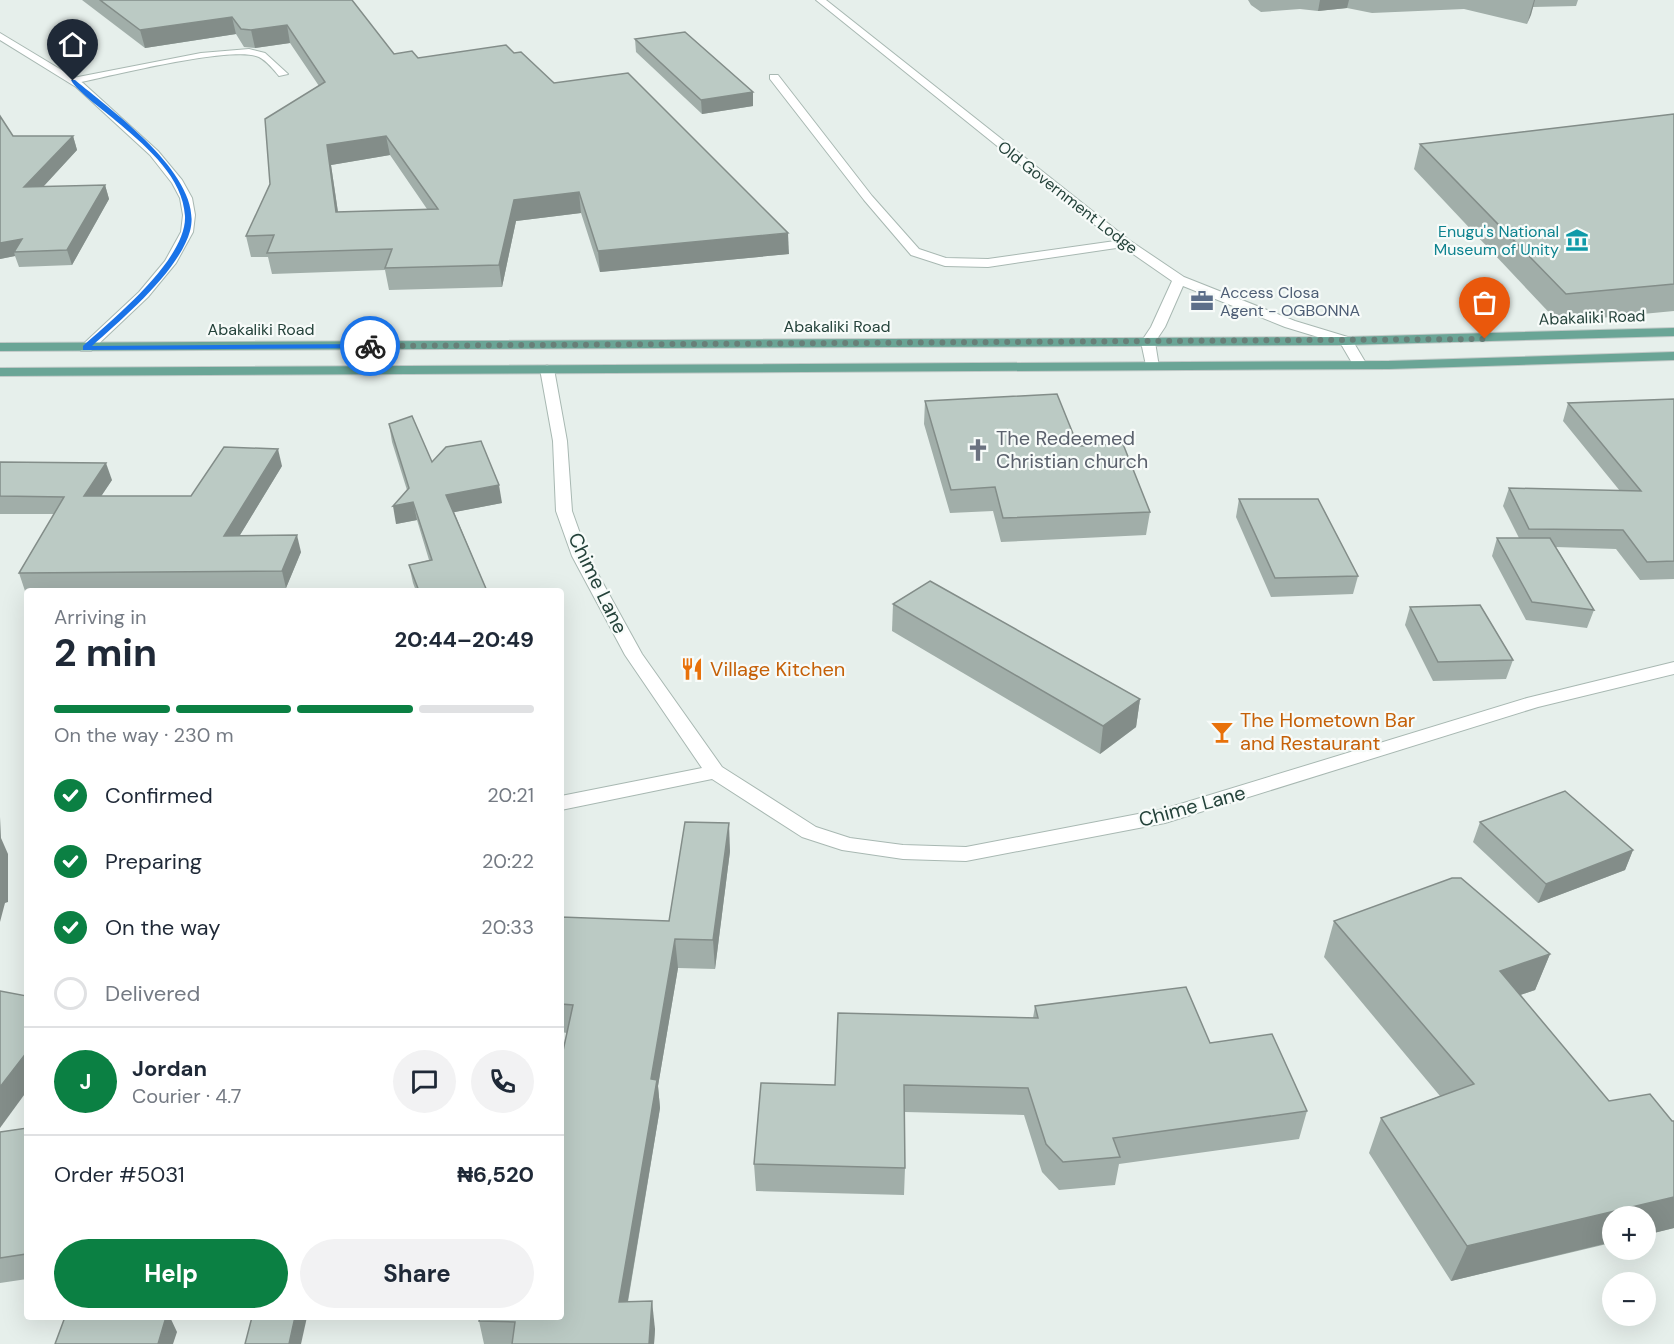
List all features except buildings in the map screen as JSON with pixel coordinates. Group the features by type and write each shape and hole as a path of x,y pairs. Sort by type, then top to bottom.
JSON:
{"main road":[{"name":"Abakaliki Road","path":"0,347 1346,341 1508,339 1674,332"},
{"path":"0,372 1152,367 1360,365 1674,356"}],"street":[{"name":"Old Government Lodge","path":"820,0 1125,243 1179,280 1290,324 1346,341"},
{"path":"0,36 73,81 147,143 170,171 183,192 188,216 187,231 171,262 138,300 86,348"},
{"path":"73,81 176,61 246,52 261,54 283,74"},
{"path":"774,77 868,198 915,252 945,262 988,263 1125,243"},
{"path":"1152,367 1149,342 1179,280"},
{"path":"1346,341 1360,365"},
{"name":"Chime Lane","path":"547,369 560,441 564,511 580,556 634,655 715,772 809,832 849,845 903,852 966,854 1165,816 1534,702 1674,668"},
{"path":"564,802 715,772"}],"way so far":[{"path":"370,346 1485,339"}],"place":[{"name":"Enugu's National Museum of Unity","path":"1577,240"},
{"name":"Access Closa Agent - OGBONNA","path":"1202,301"},
{"name":"The Redeemed Christian church","path":"978,450"},
{"name":"Village Kitchen","path":"692,669"},
{"name":"The Hometown Bar and Restaurant","path":"1222,732"}],"route":[{"path":"73,81 147,143 170,171 183,192 188,216 187,231 171,262 138,300 86,348 370,346"}]}
